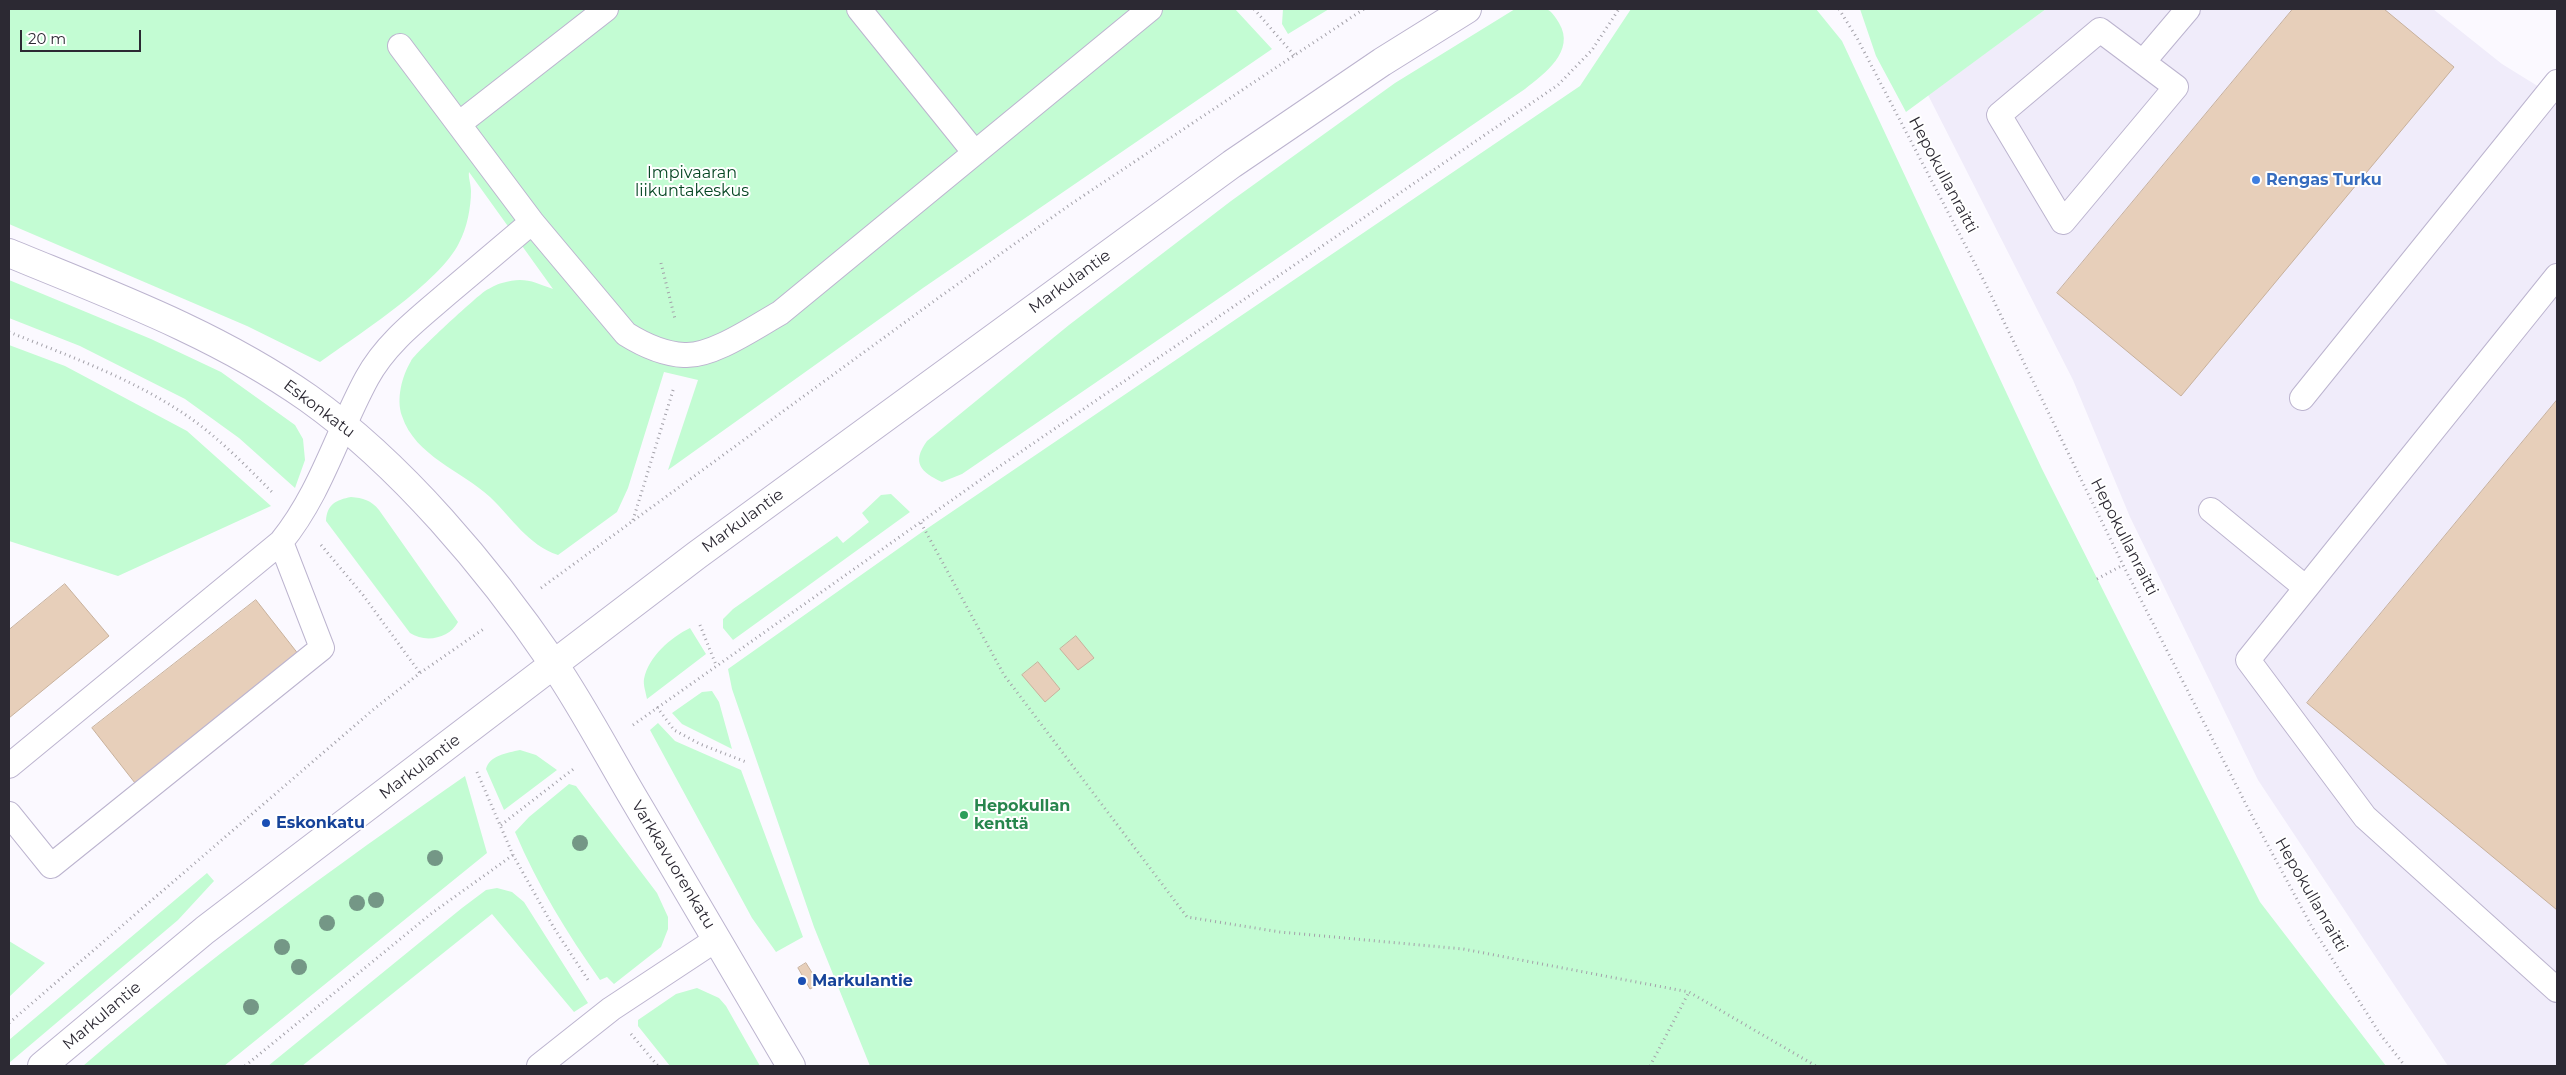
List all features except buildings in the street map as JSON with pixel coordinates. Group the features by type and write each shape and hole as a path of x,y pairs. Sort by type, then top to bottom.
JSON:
{"main road":[{"name":"Markulantie","path":"42,1066 206,930 554,664 870,427 1224,170 1382,62 1467,9"},
{"name":"Eskonkatu","path":"9,253 189,328 277,378 344,426 384,461 443,524 500,592 554,664"},
{"name":"Varkkavuorenkatu","path":"554,664 791,1066"}],"lane":[{"path":"460,123 606,9"},
{"path":"859,9 975,153"},
{"path":"400,46 460,123 532,222 626,334 641,344 684,355 708,350 744,333 780,312 1150,9"},
{"path":"2143,62 2188,9"},
{"path":"2100,30 2143,62 2176,87 2063,222 2000,115 2100,30"},
{"path":"2302,398 2557,82"},
{"path":"9,766 281,542 299,519 321,480 367,378 388,348 407,328 532,222"},
{"path":"2557,276 2248,660 2365,817 2557,990"},
{"path":"2211,510 2306,588"},
{"path":"9,814 51,866 322,648 281,542"},
{"path":"538,1066 611,1009 717,939"}],"path":[{"path":"1254,9 1294,55"},
{"path":"576,562 957,284 1071,204 1364,9"},
{"path":"746,762 700,744 674,730 657,707 1003,464 1558,85 1592,50 1619,9"},
{"name":"Hepokullanraitti","path":"1839,9 1857,38 1984,281 2123,565 2252,816 2312,927 2380,1034 2405,1066"},
{"path":"633,520 684,355 661,263"},
{"path":"9,332 65,354 168,404 201,426 227,448 299,519 363,595 420,673"},
{"path":"921,523 1004,675 1187,917 1280,932 1463,949 1689,992 1816,1066"},
{"path":"2097,580 2123,565"},
{"path":"700,625 716,665"},
{"path":"9,1023 363,719 420,673 451,653"},
{"path":"477,772 514,855 554,928 593,987 658,1066"},
{"path":"501,825 564,776"},
{"path":"245,1066 432,913 514,855"},
{"path":"1650,1066 1689,992"}],"shaded area":[{"path":"2046,9 2433,9 2502,64 2557,98 2557,1066 2448,1066 2258,780 2130,517 2073,380 1928,95"}],"green space":[{"path":"1543,8 1548,10 1557,19 1563,33 1564,43 1556,61 1525,89 962,474 942,482 924,470 919,461 922,449 927,441 1069,325 1231,201 1395,83 1515,9"},
{"name":"Impivaaran liikuntakeskus","path":"9,9 1235,9 1272,49 923,288 668,470 698,380 664,372 628,488 617,512 558,555 529,538 490,497 440,462 417,442 408,430 400,409 401,388 411,361 434,337 485,291 494,286 517,280 529,281 553,289 469,172 471,191 468,217 462,237 449,258 417,291 376,323 320,362 247,326 9,224"},
{"path":"1283,9 1329,9 1288,34 1282,24"},
{"path":"1631,9 1816,9 1842,41 2042,469 2260,902 2386,1066 870,1066 814,927 732,689 728,669 922,532 1580,86"},
{"path":"1860,9 2046,9 1906,112 1876,56"},
{"path":"9,280 151,339 221,372 295,425 303,439 305,460 295,488 239,438 185,399 80,346 9,318"},
{"path":"9,345 65,366 187,431 271,506 118,576 9,541"},
{"path":"891,494 910,512 733,640 723,628 723,619 733,609 837,536 843,543 869,522 862,513 881,495"},
{"path":"351,497 366,500 379,510 458,622 449,632 436,638 423,638 410,633 326,521 328,510 333,504"},
{"path":"690,628 706,654 647,699 644,679 650,663 668,642"},
{"path":"712,691 719,702 732,749 682,724 672,713 702,692"},
{"path":"658,723 675,741 741,770 803,937 776,952 752,918 650,730"},
{"path":"520,750 536,755 557,770 504,810 486,769 488,764 495,758"},
{"path":"465,776 487,853 224,1066 83,1066 222,952 367,845"},
{"path":"569,784 576,786 657,893 668,917 668,929 661,947 614,984 607,977 600,980 576,945 543,890 515,832 529,817"},
{"path":"207,873 214,881 178,920 9,1063 9,1040"},
{"path":"497,888 512,892 524,902 588,1003 574,1012 492,914 302,1066 268,1066 462,908 486,890"},
{"path":"9,941 45,963 9,997"},
{"path":"697,988 719,998 726,1006 760,1066 670,1066 638,1026 638,1020 676,994"}],"place":[{"name":"Rengas Turku","path":"2256,180"},
{"name":"Hepokullan kenttä","path":"964,815"},
{"name":"Eskonkatu","path":"266,823"},
{"name":"Markulantie","path":"802,981"}]}
